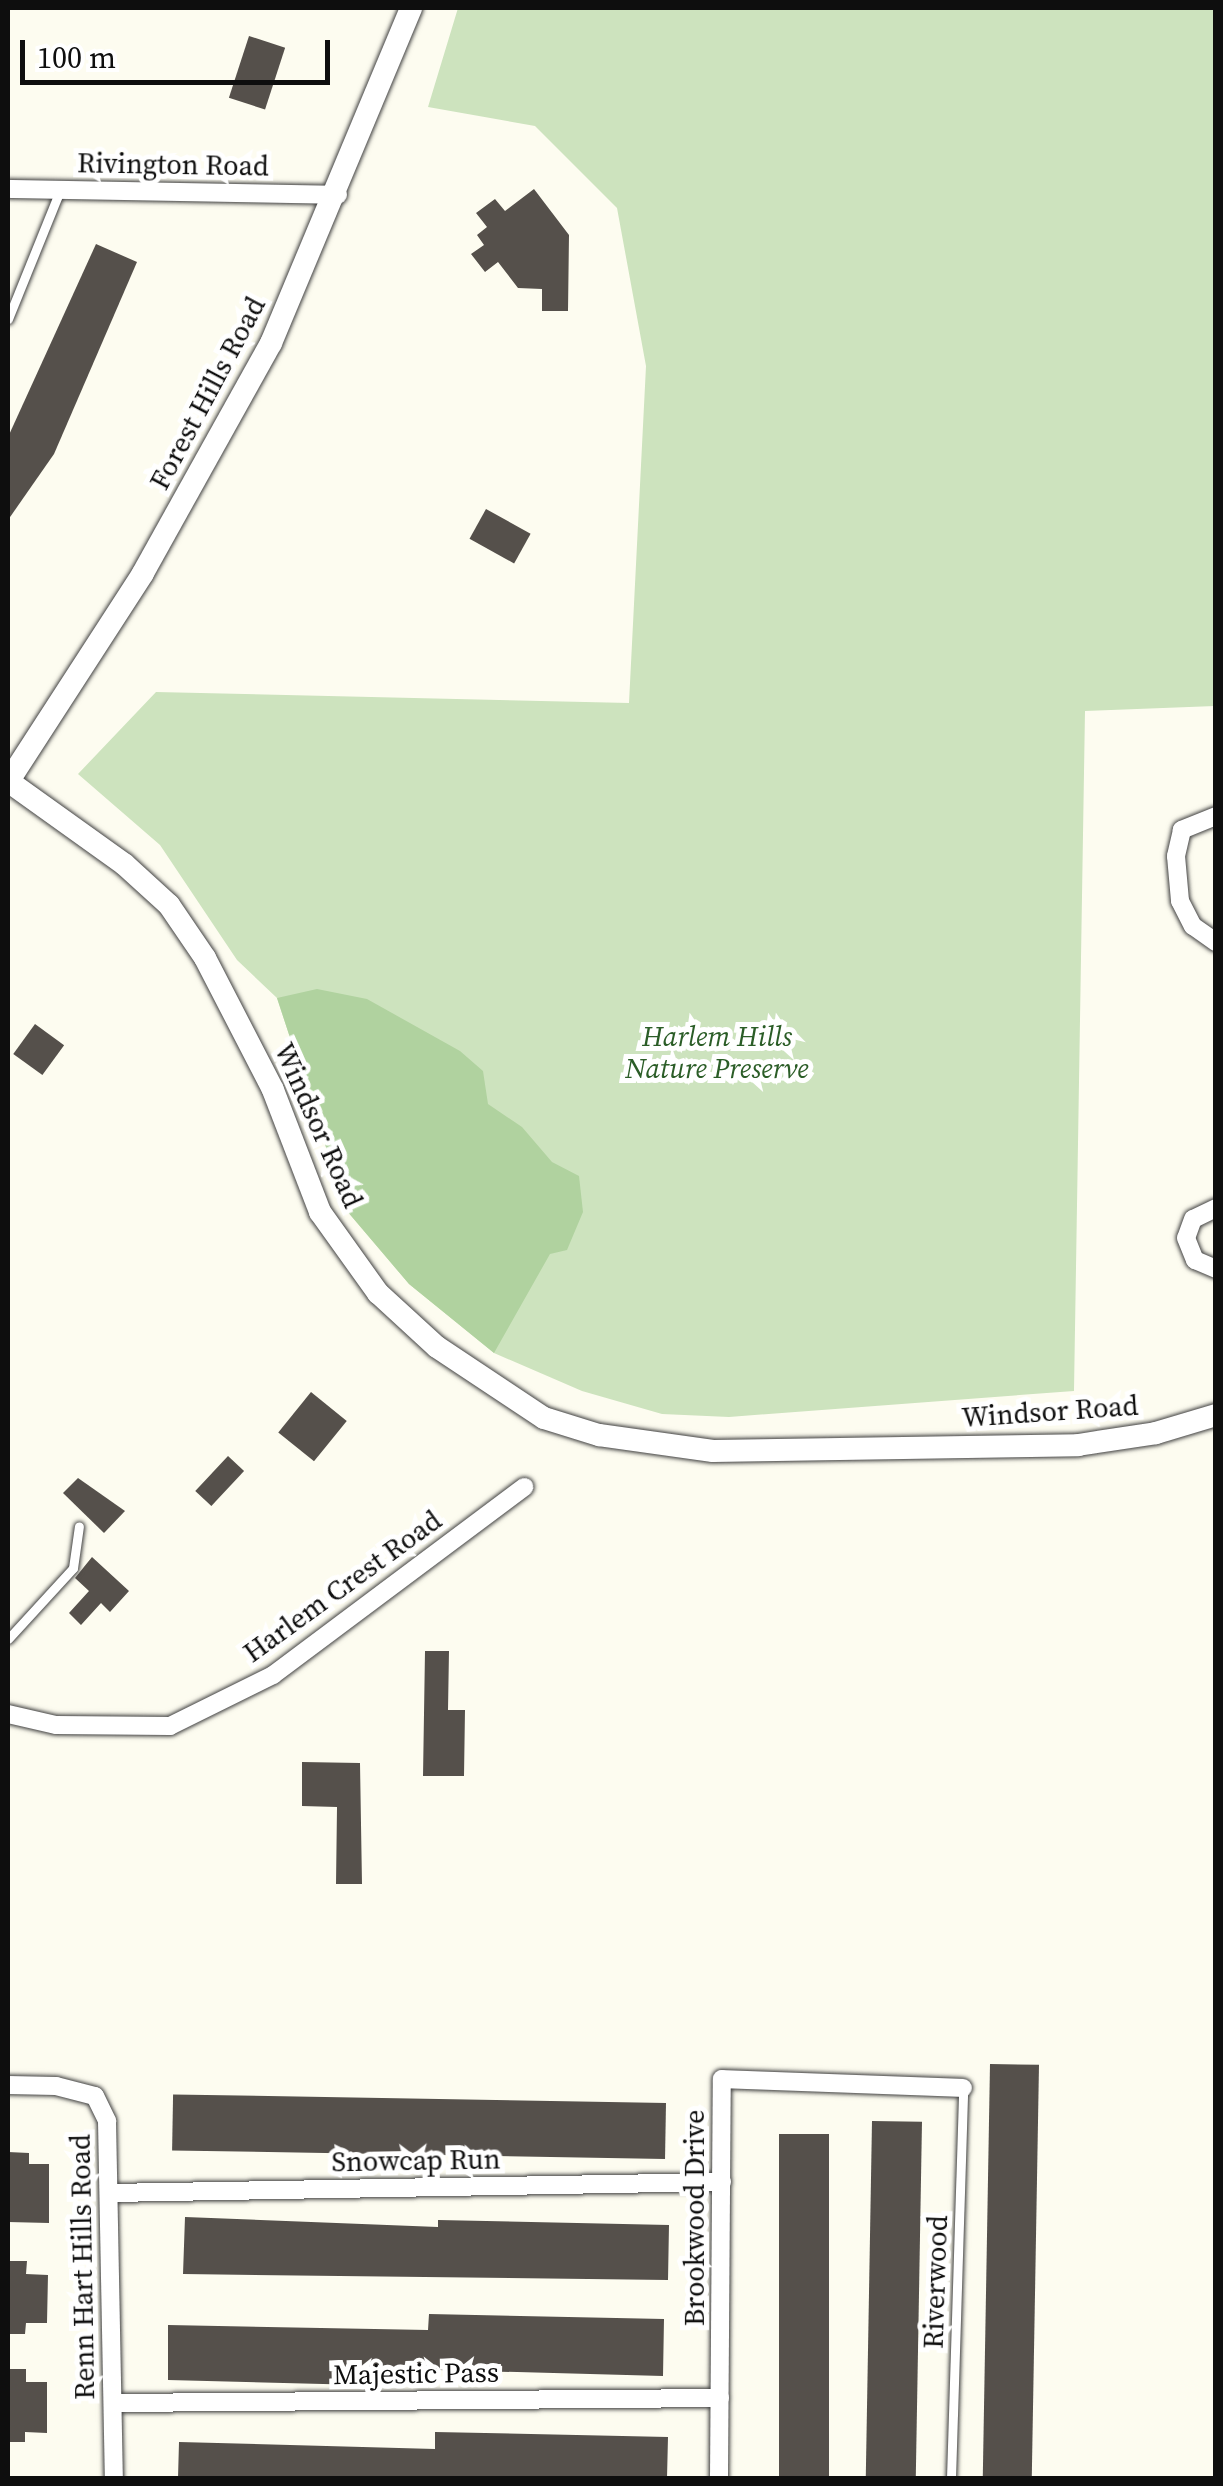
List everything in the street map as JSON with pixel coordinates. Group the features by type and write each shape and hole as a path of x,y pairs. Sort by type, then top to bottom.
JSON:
{"street":[{"name":"Forest Hills Road","path":"8,781 143,573 271,343 338,195 411,8"},
{"name":"Rivington Road","path":"8,189 338,195"},
{"name":"Windsor Road","path":"8,781 124,864 168,905 204,958 273,1090 320,1212 378,1292 437,1348 544,1418 599,1435 713,1451 1078,1445 1156,1433 1216,1415"},
{"path":"1216,816 1182,830 1176,856 1180,901 1193,926 1216,942"},
{"path":"1216,1208 1193,1219 1186,1238 1195,1260 1216,1269"},
{"name":"Harlem Crest Road","path":"8,1714 56,1725 170,1726 273,1674 524,1487"},
{"name":"Brookwood Drive","path":"719,2478 722,2079 964,2088"},
{"name":"Renn Hart Hills Road","path":"8,2085 56,2086 95,2096 106,2121 114,2478"},
{"name":"Snowcap Run","path":"110,2193 722,2182"},
{"name":"Majestic Pass","path":"113,2403 720,2398"}],"lane":[{"path":"8,319 60,190"},
{"path":"8,1640 73,1568 79,1526"},
{"name":"Riverwood","path":"951,2478 964,2088"}],"green space":[{"name":"Harlem Hills Nature Preserve","path":"458,8 1215,8 1215,706 1085,711 1074,1391 729,1417 662,1414 582,1391 494,1353 409,1284 347,1211 277,998 237,960 160,845 78,774 156,692 629,703 646,366 617,208 535,126 428,107"},
{"path":"317,989 367,999 460,1051 483,1071 488,1104 522,1127 552,1162 579,1176 583,1212 567,1250 550,1254 494,1353 409,1284 347,1211 277,998"}],"building":[{"path":"249,36 285,48 265,110 229,98"},
{"path":"534,189 569,235 568,311 542,311 542,289 518,288 498,262 485,272 471,254 484,245 477,235 487,227 476,213 495,199 505,211"},
{"path":"96,244 137,262 54,454 8,520 8,437"},
{"path":"486,509 531,534 514,563 470,539"},
{"path":"35,1024 64,1045 42,1075 13,1054"},
{"path":"311,1392 347,1421 314,1461 278,1432"},
{"path":"228,1456 244,1471 211,1506 195,1491"},
{"path":"78,1478 125,1511 104,1533 63,1493"},
{"path":"92,1557 129,1591 110,1612 101,1603 81,1625 69,1613 89,1591 75,1578"},
{"path":"425,1651 449,1651 448,1710 465,1710 464,1776 423,1776"},
{"path":"302,1762 360,1763 362,1884 336,1884 337,1807 302,1806"},
{"path":"990,2064 1039,2065 1032,2478 983,2478"},
{"path":"173,2094 666,2103 665,2159 172,2150"},
{"path":"872,2121 922,2122 916,2478 866,2478"},
{"path":"779,2134 829,2134 829,2478 779,2478"},
{"path":"8,2152 29,2153 29,2164 49,2164 49,2223 8,2222"},
{"path":"185,2217 438,2227 438,2220 669,2225 668,2280 183,2274"},
{"path":"8,2261 27,2261 26,2274 48,2275 47,2323 26,2323 25,2334 8,2334"},
{"path":"429,2314 664,2319 663,2376 402,2369 402,2386 168,2380 168,2325 428,2330"},
{"path":"8,2369 26,2369 26,2382 47,2382 47,2433 25,2432 25,2442 8,2442"},
{"path":"435,2432 668,2437 667,2478 178,2478 179,2442 435,2449"}]}
